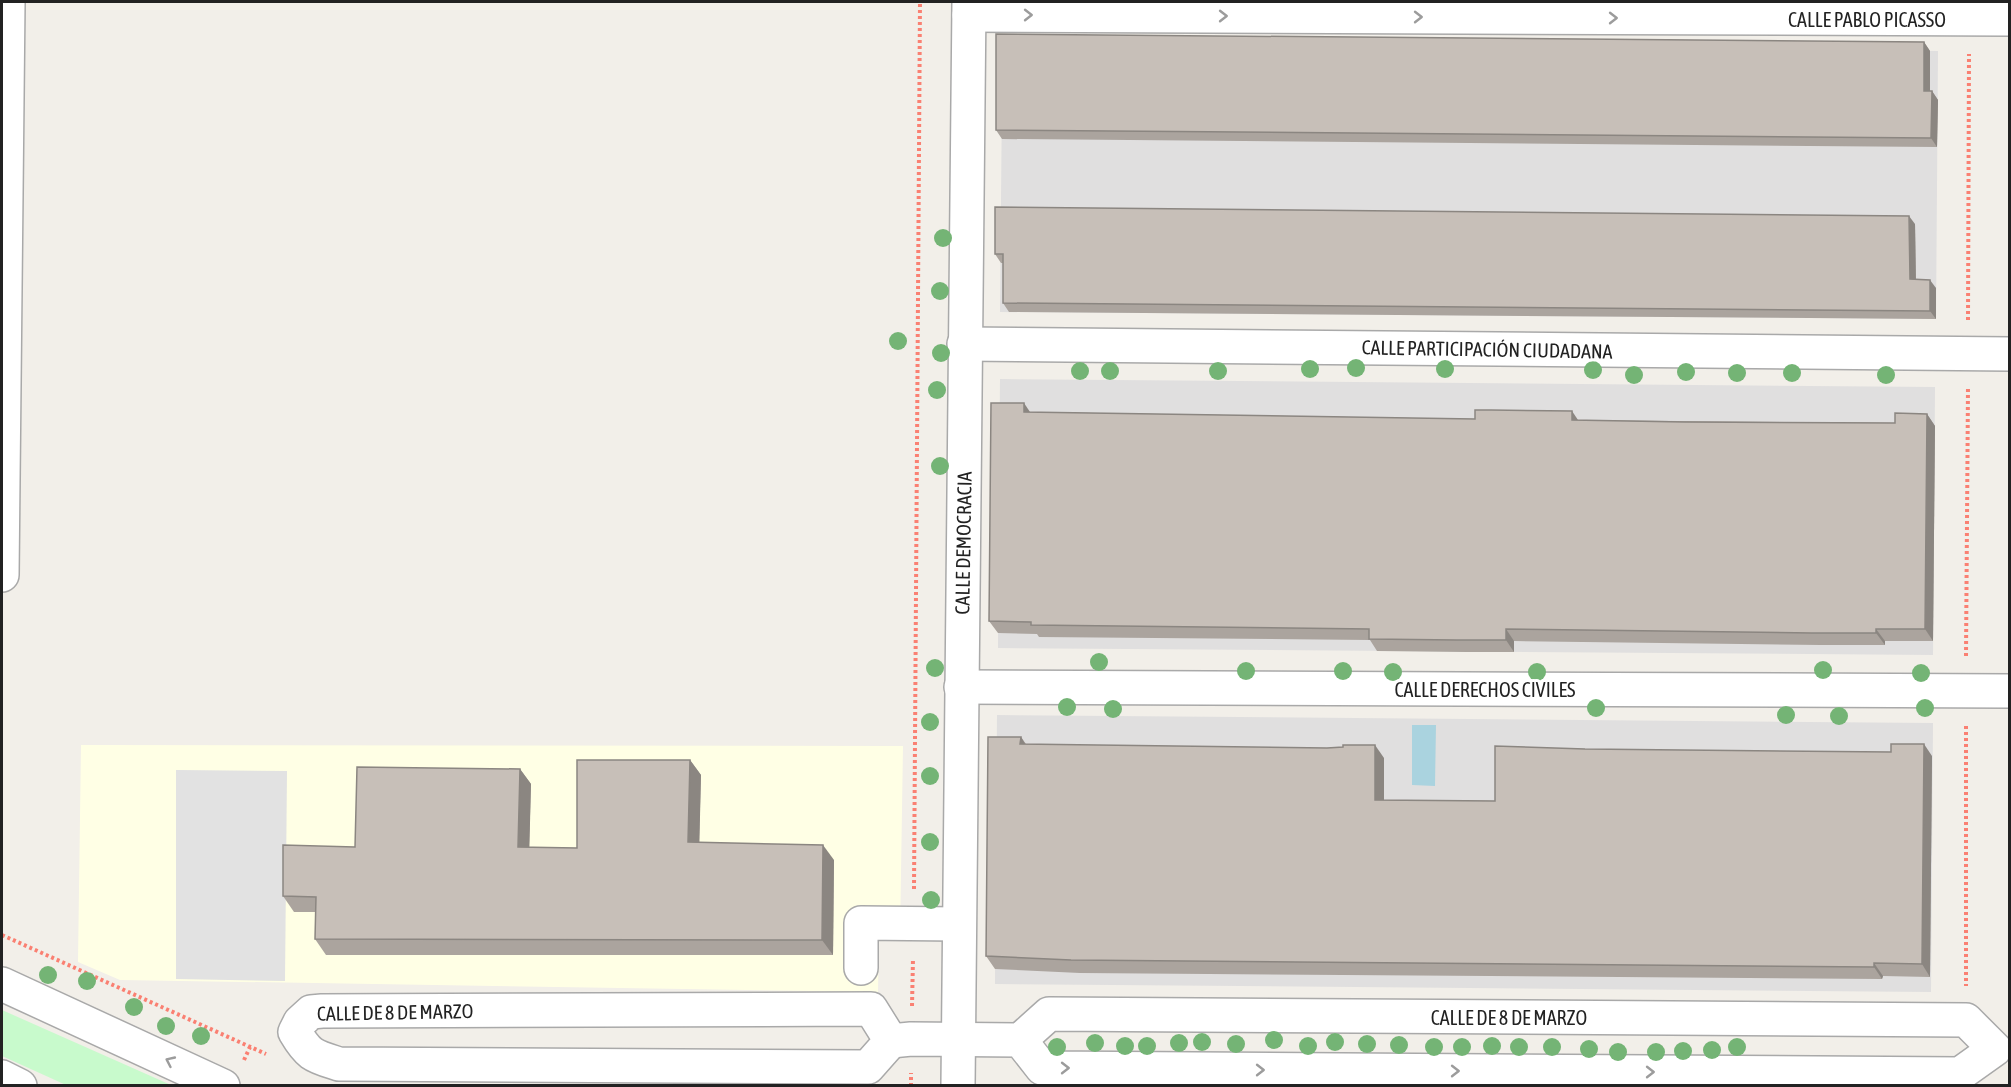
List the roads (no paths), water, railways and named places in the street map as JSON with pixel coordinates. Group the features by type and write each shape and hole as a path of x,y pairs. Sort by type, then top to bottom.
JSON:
{"street":[{"path":"2,575 8,2"},
{"name":"CALLE PABLO PICASSO","path":"969,8 2010,19"},
{"name":"CALLE DEMOCRACIA","path":"958,1086 969,8"},
{"name":"CALLE PARTICIPACIÓN CIUDADANA","path":"964,344 2010,354"},
{"name":"CALLE DERECHOS CIVILES","path":"961,687 2010,691"},
{"path":"861,968 861,923 958,924"},
{"path":"2,984 223,1086"},
{"name":"CALLE DE 8 DE MARZO","path":"871,1010 901,1040 868,1067 339,1064 314,1056 304,1047 295,1032 300,1022 311,1012 322,1011 871,1010"},
{"name":"CALLE DE 8 DE MARZO","path":"1020,1040 1049,1014 1966,1020 2002,1049"},
{"path":"901,1040 1020,1040 1042,1068 1960,1074 2002,1049"},
{"path":"2,1077 20,1086"}],"water":[{"path":"1412,725 1436,725 1435,786 1412,785"}]}
